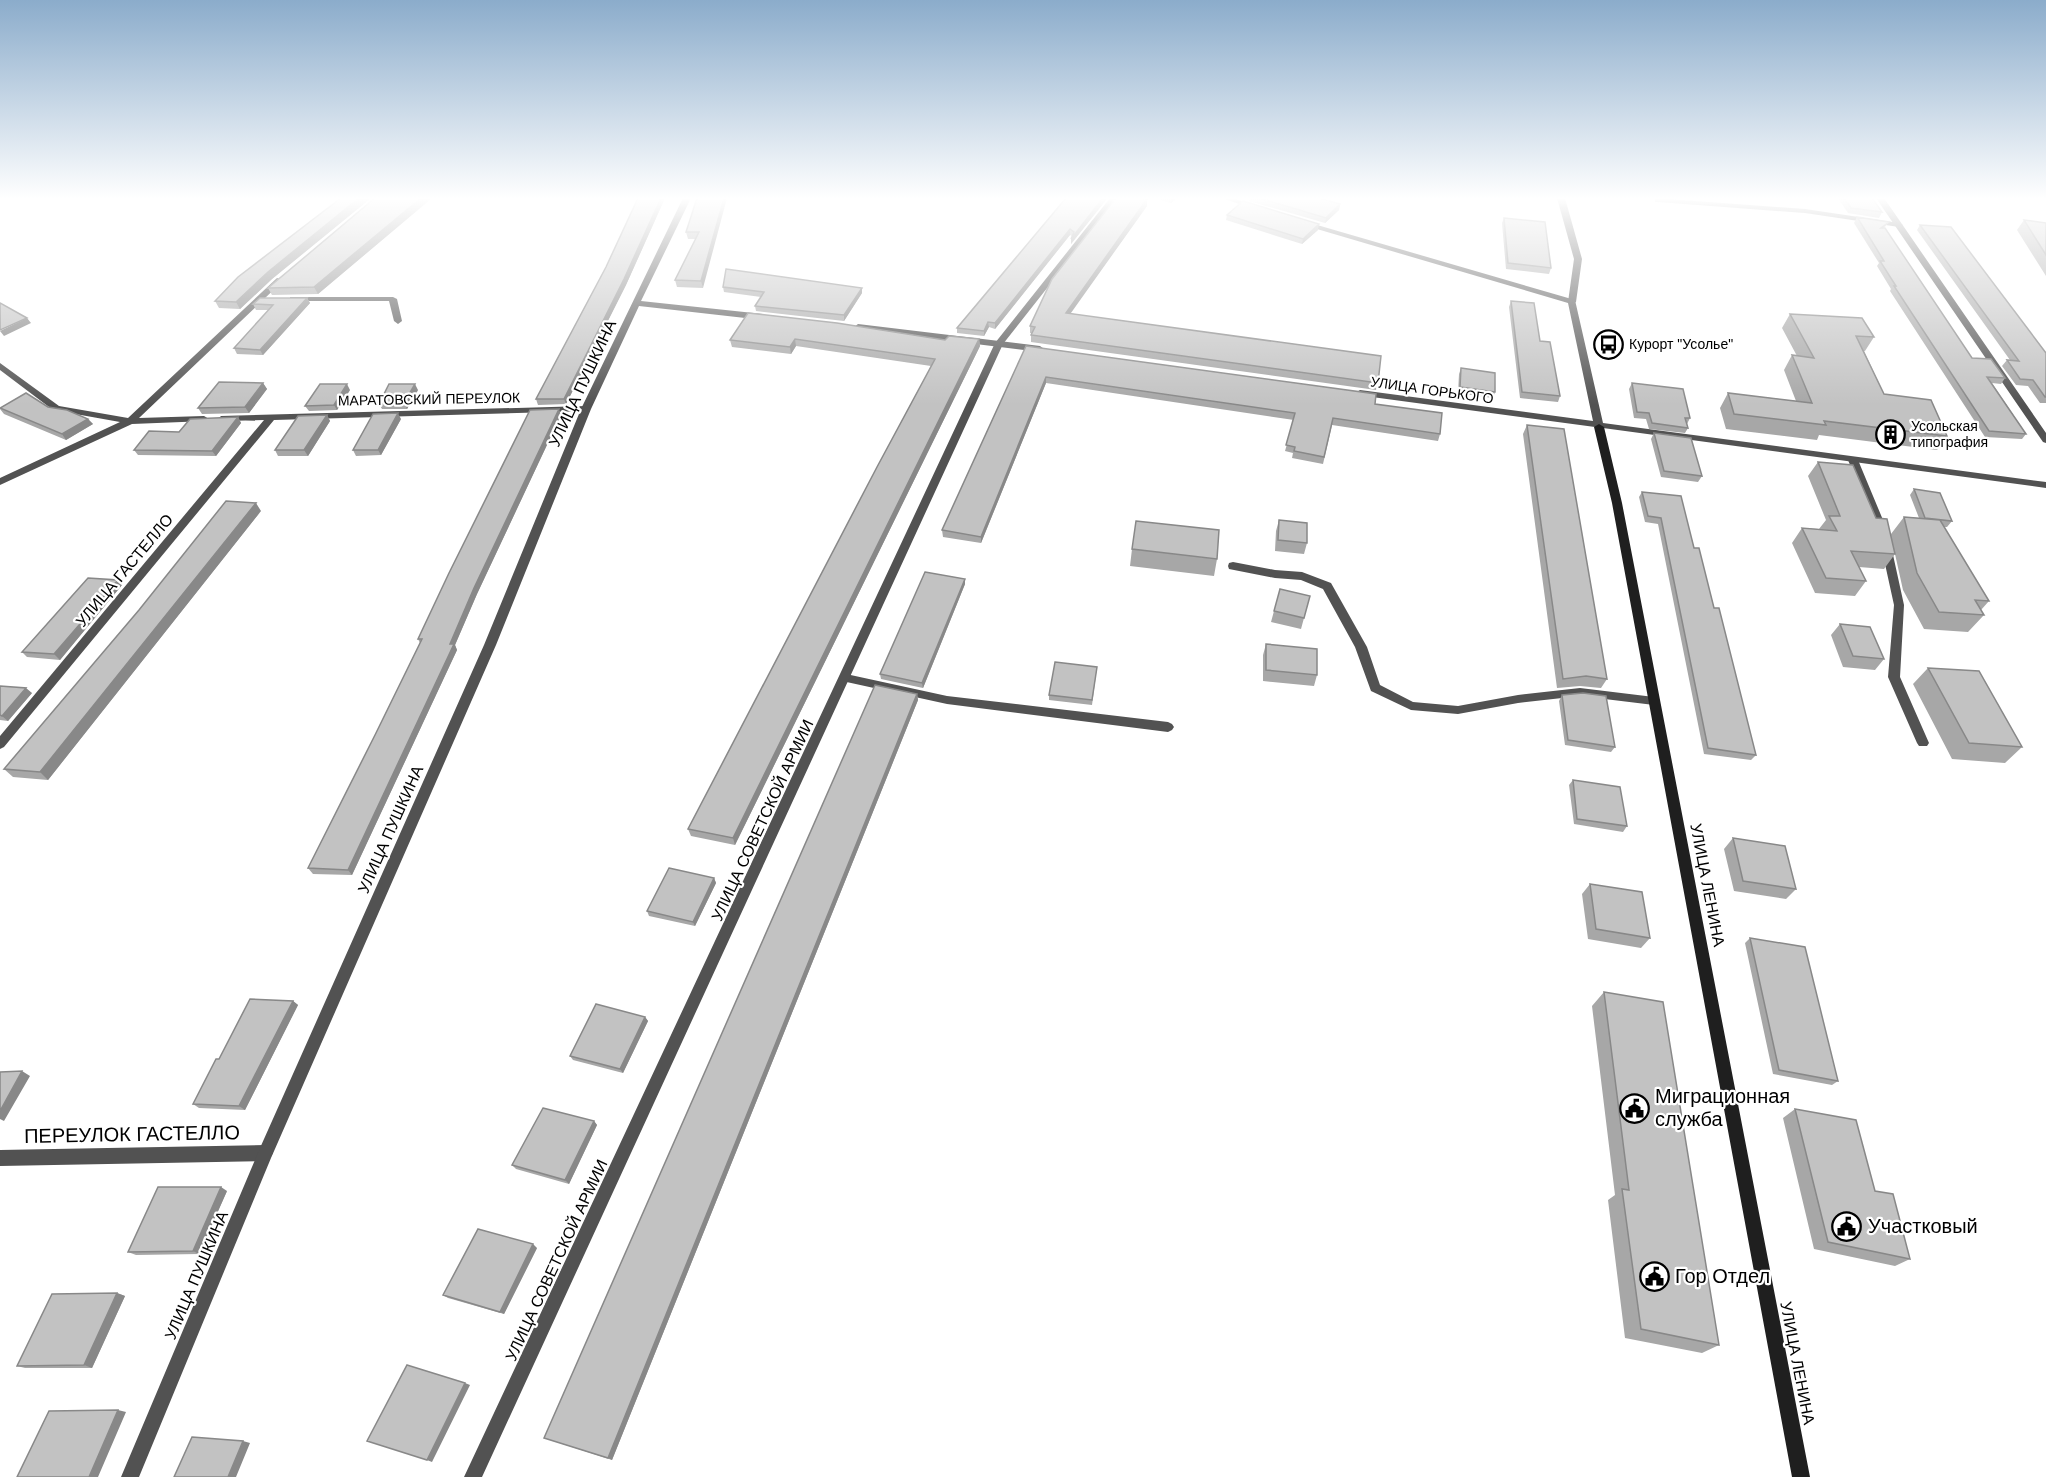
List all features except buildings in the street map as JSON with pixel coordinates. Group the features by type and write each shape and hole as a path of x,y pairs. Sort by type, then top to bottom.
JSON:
{"main road":[{"name":"УЛИЦА ЛЕНИНА","path":"1599,427 1617,503 1801,1477"}],"street":[{"name":"УЛИЦА ПУШКИНА","path":"130,1477 252,1185 490,645 586,409 654,267"},
{"name":"УЛИЦА СОВЕТСКОЙ АРМИИ","path":"473,1477 846,678 999,343 1059,267"},
{"path":"1454,267 1572,302 1577,267"},
{"path":"1928,267 2046,440"},
{"path":"0,482 130,421 284,276"},
{"path":"259,299 270,299"},
{"path":"281,299 393,299 398,321"},
{"name":"УЛИЦА ЛЕНИНА","path":"1572,302 1599,427"},
{"path":"636,303 777,318"},
{"path":"847,326 1047,350"},
{"name":"МАРАТОВСКИЙ ПЕРЕУЛОК","path":"0,366 56,408 130,421 586,409"},
{"name":"УЛИЦА ГОРЬКОГО","path":"1352,392 1599,427 2046,485"},
{"name":"УЛИЦА ГАСТЕЛЛО","path":"0,744 271,417"},
{"path":"1853,460 1883,532 1899,605 1894,676 1923,743"},
{"path":"1233,566 1275,574 1302,576 1327,586 1360,647 1375,688 1411,706 1458,710 1518,699 1580,692 1654,701"},
{"path":"846,678 947,700 1168,727"},
{"name":"ПЕРЕУЛОК ГАСТЕЛЛО","path":"0,1158 266,1153"}],"place":[{"name":"Курорт \"Усолье\"","path":"1608,344"},
{"name":"Усольская типография","path":"1890,434"},
{"name":"Миграционная служба","path":"1634,1108"},
{"name":"Участковый","path":"1847,1226"},
{"name":"Гор Отдел","path":"1654,1276"}]}
